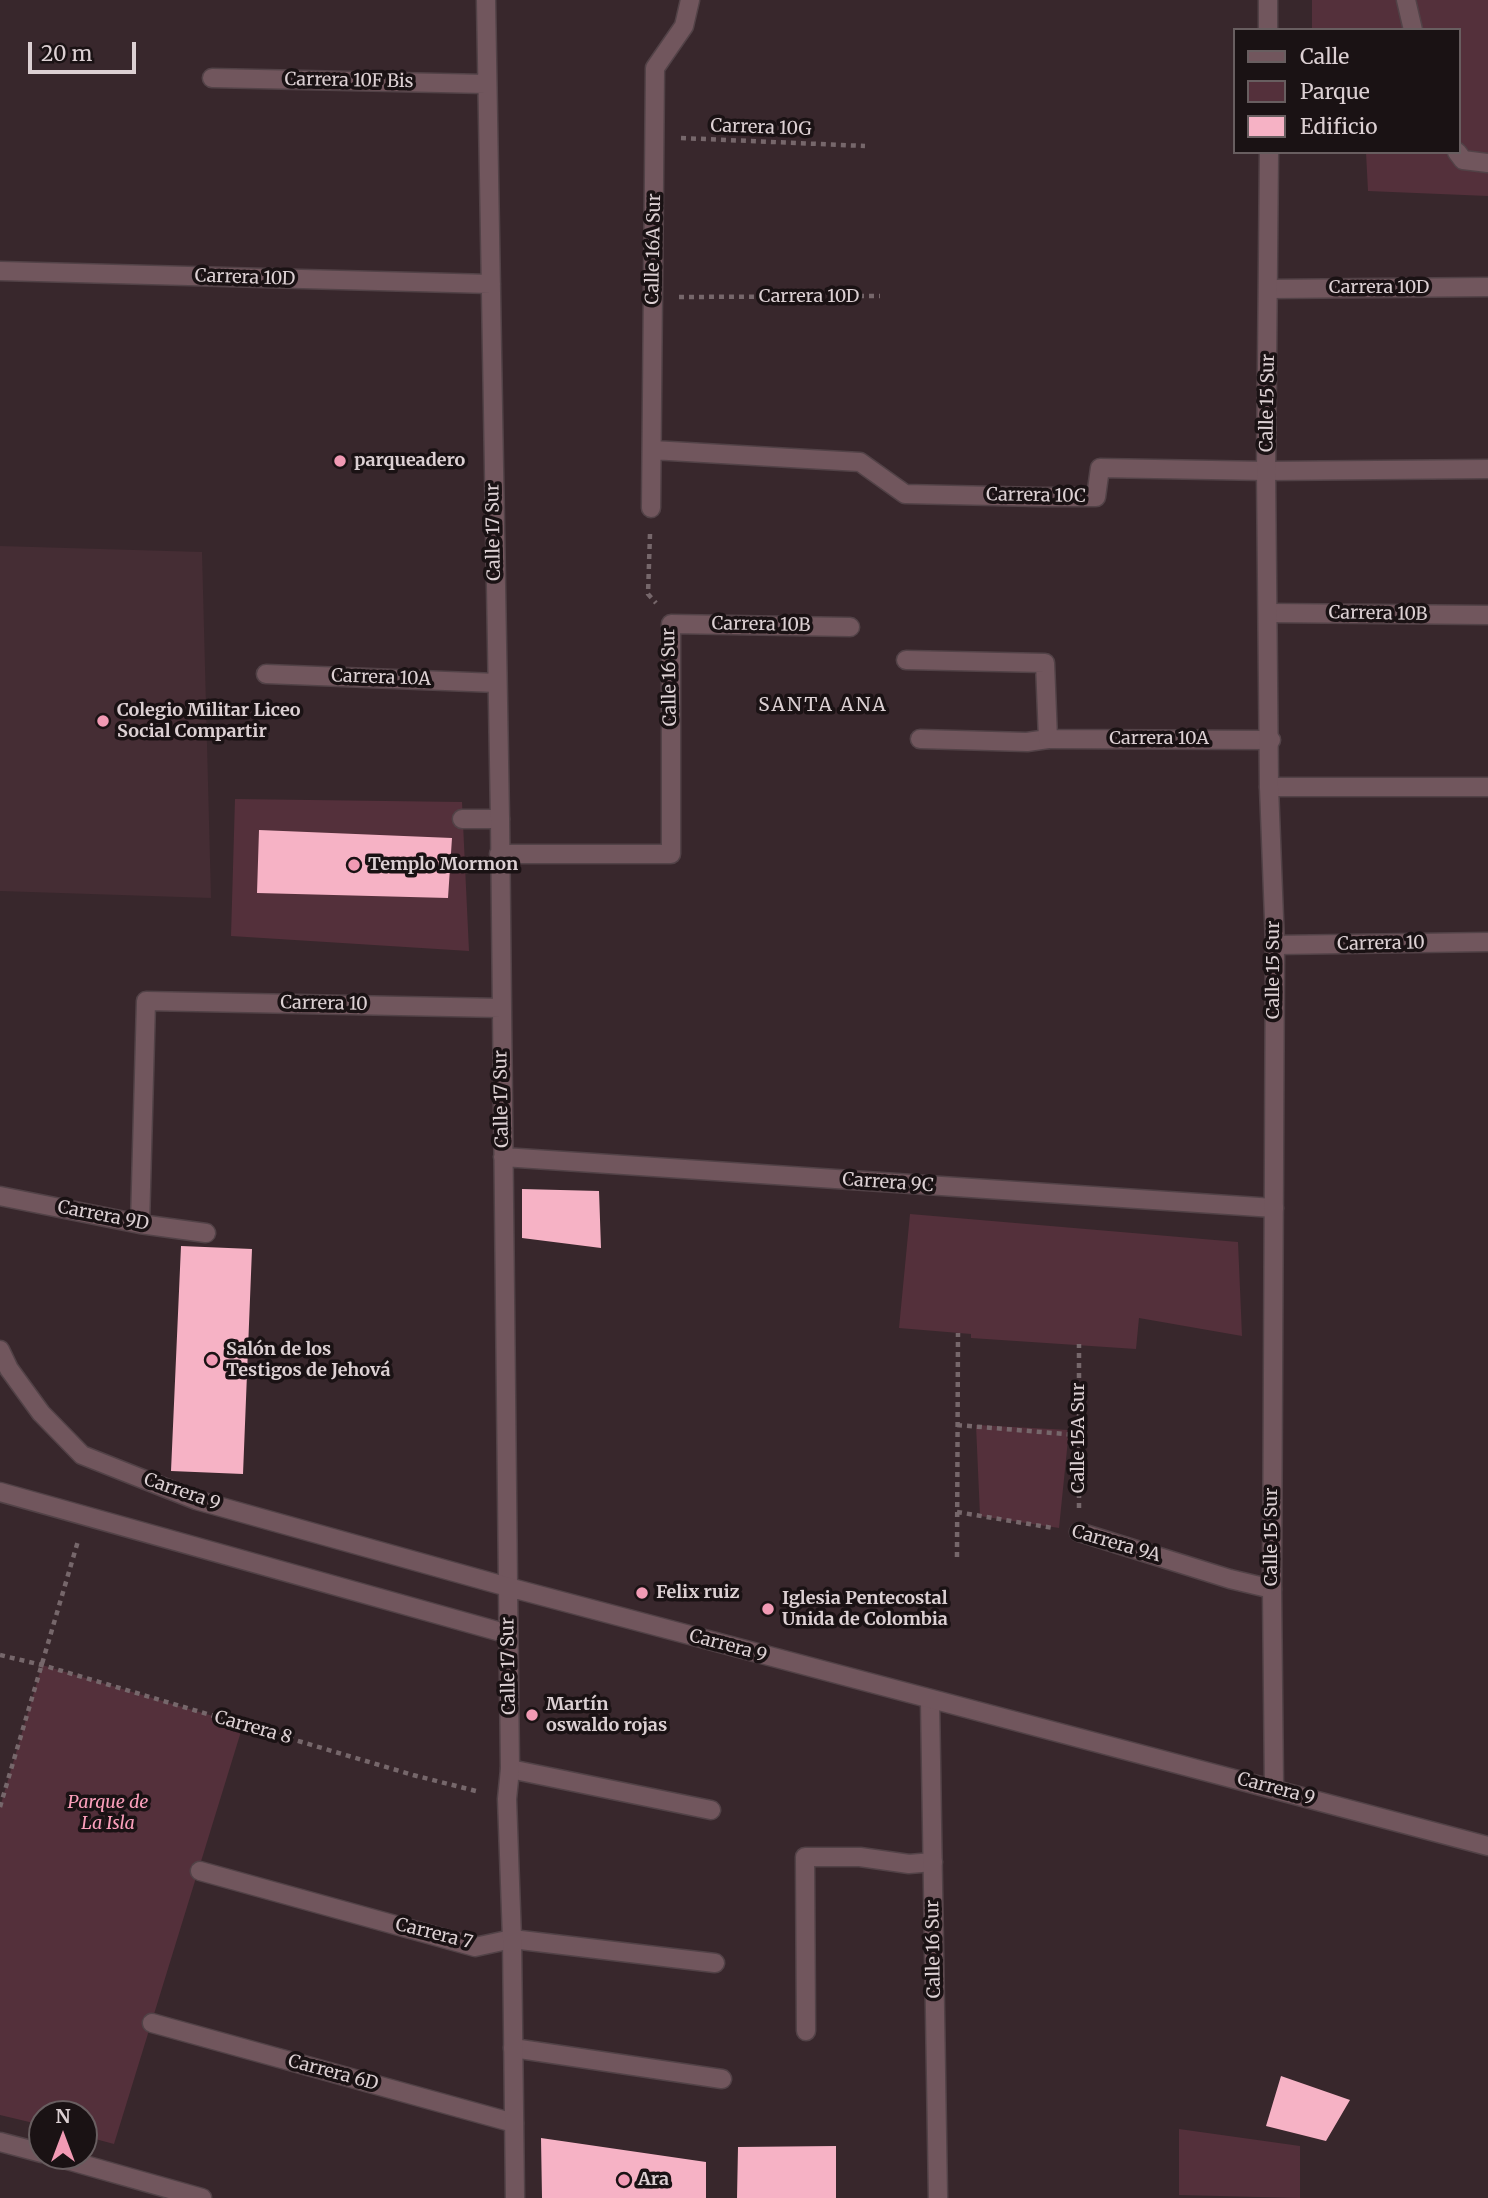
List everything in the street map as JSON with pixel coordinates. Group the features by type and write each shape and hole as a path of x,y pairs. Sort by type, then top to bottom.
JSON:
{"street":[{"name":"Calle 17 Sur","path":"486,0 500,819 510,1769 507,1799 512,1940 515,2198"},
{"name":"Calle 16A Sur","path":"651,508 656,68 684,26 690,0"},
{"path":"1268,0 1268,28"},
{"path":"1406,0 1413,28"},
{"name":"Carrera 10F Bis","path":"212,78 486,84"},
{"name":"Calle 15 Sur","path":"1269,154 1266,471 1271,740 1269,787 1275,945 1272,1589 1274,1788"},
{"path":"1458,154 1463,160 1488,163"},
{"name":"Carrera 10D","path":"0,271 491,284"},
{"name":"Carrera 10D","path":"1269,289 1488,287"},
{"name":"Carrera 10C","path":"652,450 860,462 905,494 1096,497 1100,468 1266,471 1488,469"},
{"name":"Carrera 10B","path":"1269,613 1488,615"},
{"name":"Carrera 10B","path":"671,624 850,626"},
{"name":"Calle 16 Sur","path":"499,854 671,854 671,624"},
{"path":"906,660 1045,663 1048,739"},
{"name":"Carrera 10A","path":"266,674 497,683"},
{"name":"Carrera 10A","path":"920,740 1271,740"},
{"path":"1269,787 1488,787"},
{"path":"462,819 500,819"},
{"name":"Carrera 10","path":"1275,945 1488,943"},
{"name":"Carrera 10","path":"140,1224 146,1001 501,1008"},
{"name":"Carrera 9C","path":"503,1157 1274,1208"},
{"name":"Carrera 9D","path":"0,1196 140,1224 206,1233"},
{"name":"Carrera 9","path":"0,1350 9,1369 41,1413 82,1455 196,1500 508,1587 1488,1846"},
{"path":"0,1492 508,1634"},
{"name":"Carrera 9A","path":"1079,1532 1230,1579 1272,1589"},
{"name":"Calle 16 Sur","path":"930,1700 938,2198"},
{"path":"510,1769 711,1810"},
{"path":"806,2031 805,1857 860,1857 909,1864 933,1862"},
{"name":"Carrera 7","path":"200,1871 475,1947 512,1940 715,1963"},
{"name":"Carrera 6D","path":"152,2023 514,2123"},
{"path":"513,2048 722,2079"},
{"path":"0,2141 28,2149"},
{"path":"98,2169 202,2198"}],"path":[{"name":"Carrera 10G","path":"656,137 864,146"},
{"name":"Carrera 10D","path":"654,297 880,296"},
{"name":"Calle 16 Sur","path":"651,508 648,594 671,624"},
{"path":"957,1557 958,1333"},
{"name":"Calle 15A Sur","path":"1079,1344 1079,1532"},
{"path":"957,1425 1077,1435"},
{"name":"Carrera 9A","path":"957,1512 1079,1532"},
{"path":"0,1807 85,1516"},
{"name":"Carrera 8","path":"0,1655 42,1665 413,1775 507,1799"}],"shaded area":[{"name":"Colegio Militar Liceo Social Compartir","path":"0,546 202,552 211,898 0,891"}],"green space":[{"path":"1312,0 1488,0 1488,196 1368,191 1366,154 1460,154 1460,28 1312,28"},
{"path":"235,799 462,802 469,951 231,936"},
{"path":"910,1214 1238,1242 1242,1336 1139,1318 1136,1349 971,1338 971,1334 899,1328"},
{"path":"976,1425 1069,1430 1059,1528 980,1516"},
{"name":"Parque de La Isla","path":"42,1665 243,1725 114,2144 98,2140 98,2100 28,2100 28,2122 0,2115 0,1807"},
{"path":"1179,2129 1300,2146 1300,2198 1179,2195"}],"building":[{"name":"Templo Mormon","path":"259,830 452,838 448,898 257,893"},
{"path":"522,1189 599,1191 601,1248 522,1238"},
{"name":"Salón de los Testigos de Jehová","path":"181,1246 252,1249 243,1474 171,1471"},
{"path":"1281,2076 1350,2100 1326,2141 1266,2126"},
{"name":"Ara","path":"541,2138 706,2162 706,2198 542,2198"},
{"path":"836,2146 836,2198 737,2198 738,2147"}],"place":[{"name":"parqueadero","path":"340,461"},
{"name":"Colegio Militar Liceo Social Compartir","path":"103,721"},
{"name":"Templo Mormon","path":"354,865"},
{"name":"Salón de los Testigos de Jehová","path":"212,1360"},
{"name":"Felix ruiz","path":"642,1593"},
{"name":"Iglesia Pentecostal Unida de Colombia","path":"768,1609"},
{"name":"Martín oswaldo rojas","path":"532,1715"},
{"name":"Ara","path":"624,2180"}],"district":[{"name":"SANTA ANA","path":"823,706"}]}
